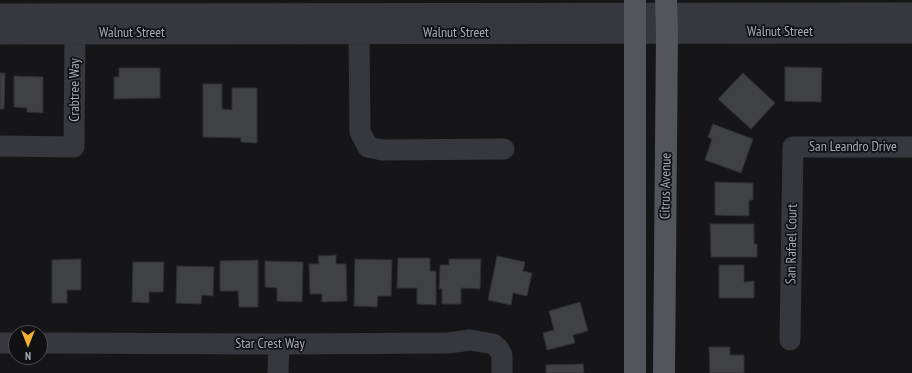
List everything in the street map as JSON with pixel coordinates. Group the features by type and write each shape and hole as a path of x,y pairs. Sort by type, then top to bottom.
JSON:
{"main road":[{"name":"Citrus Avenue","path":"664,373 666,15"},
{"path":"635,16 635,373"}],"street":[{"name":"Walnut Street","path":"0,14 263,7 635,16"},
{"name":"Walnut Street","path":"0,34 359,33 635,16 856,7 912,13"},
{"name":"Walnut Street","path":"666,15 912,33"},
{"path":"359,33 360,132 368,147 382,150 504,149"},
{"name":"Crabtree Way","path":"0,146 74,147 75,34"},
{"name":"San Leandro Drive","path":"793,147 912,147"},
{"name":"San Rafael Court","path":"790,340 793,147"},
{"name":"Star Crest Way","path":"48,343 448,343 470,340 493,344 498,348 502,355 502,373"},
{"path":"278,373 279,344"}],"building":[{"path":"785,67 822,68 821,102 785,101"},
{"path":"119,68 160,68 160,98 114,99 114,77 119,77"},
{"path":"0,73 5,73 4,109 0,109"},
{"path":"743,73 775,103 751,129 718,99"},
{"path":"14,76 43,77 43,113 27,112 27,108 14,107"},
{"path":"203,84 222,84 222,109 232,110 232,88 257,88 257,143 241,142 241,138 203,137"},
{"path":"713,124 753,139 741,173 705,160 712,139 708,137"},
{"path":"715,182 753,183 753,200 749,200 749,216 715,215"},
{"path":"710,224 754,224 754,244 757,244 757,257 711,257"},
{"path":"336,255 336,264 346,264 347,301 322,302 322,294 310,294 309,264 319,264 318,256"},
{"path":"497,256 525,262 523,271 532,273 527,296 513,293 511,305 488,300"},
{"path":"398,258 430,258 430,271 436,271 436,305 417,304 417,288 397,288"},
{"path":"81,259 81,290 67,290 67,303 52,303 52,260"},
{"path":"355,259 392,260 391,296 378,296 377,307 354,306"},
{"path":"449,259 481,259 480,289 461,288 461,304 442,304 442,289 439,289 440,265 449,265"},
{"path":"258,260 258,307 239,307 238,291 220,291 220,261"},
{"path":"265,261 303,262 302,302 277,301 277,288 265,287"},
{"path":"133,262 164,262 163,292 149,292 149,303 132,302"},
{"path":"719,265 744,265 744,282 754,281 754,298 719,298"},
{"path":"177,266 214,267 213,296 202,295 201,304 176,303"},
{"path":"580,302 588,331 573,335 575,343 547,350 543,333 554,330 549,311"},
{"path":"709,347 730,347 730,355 744,355 744,373 710,373"},
{"path":"583,364 584,373 546,373 546,365"}]}
